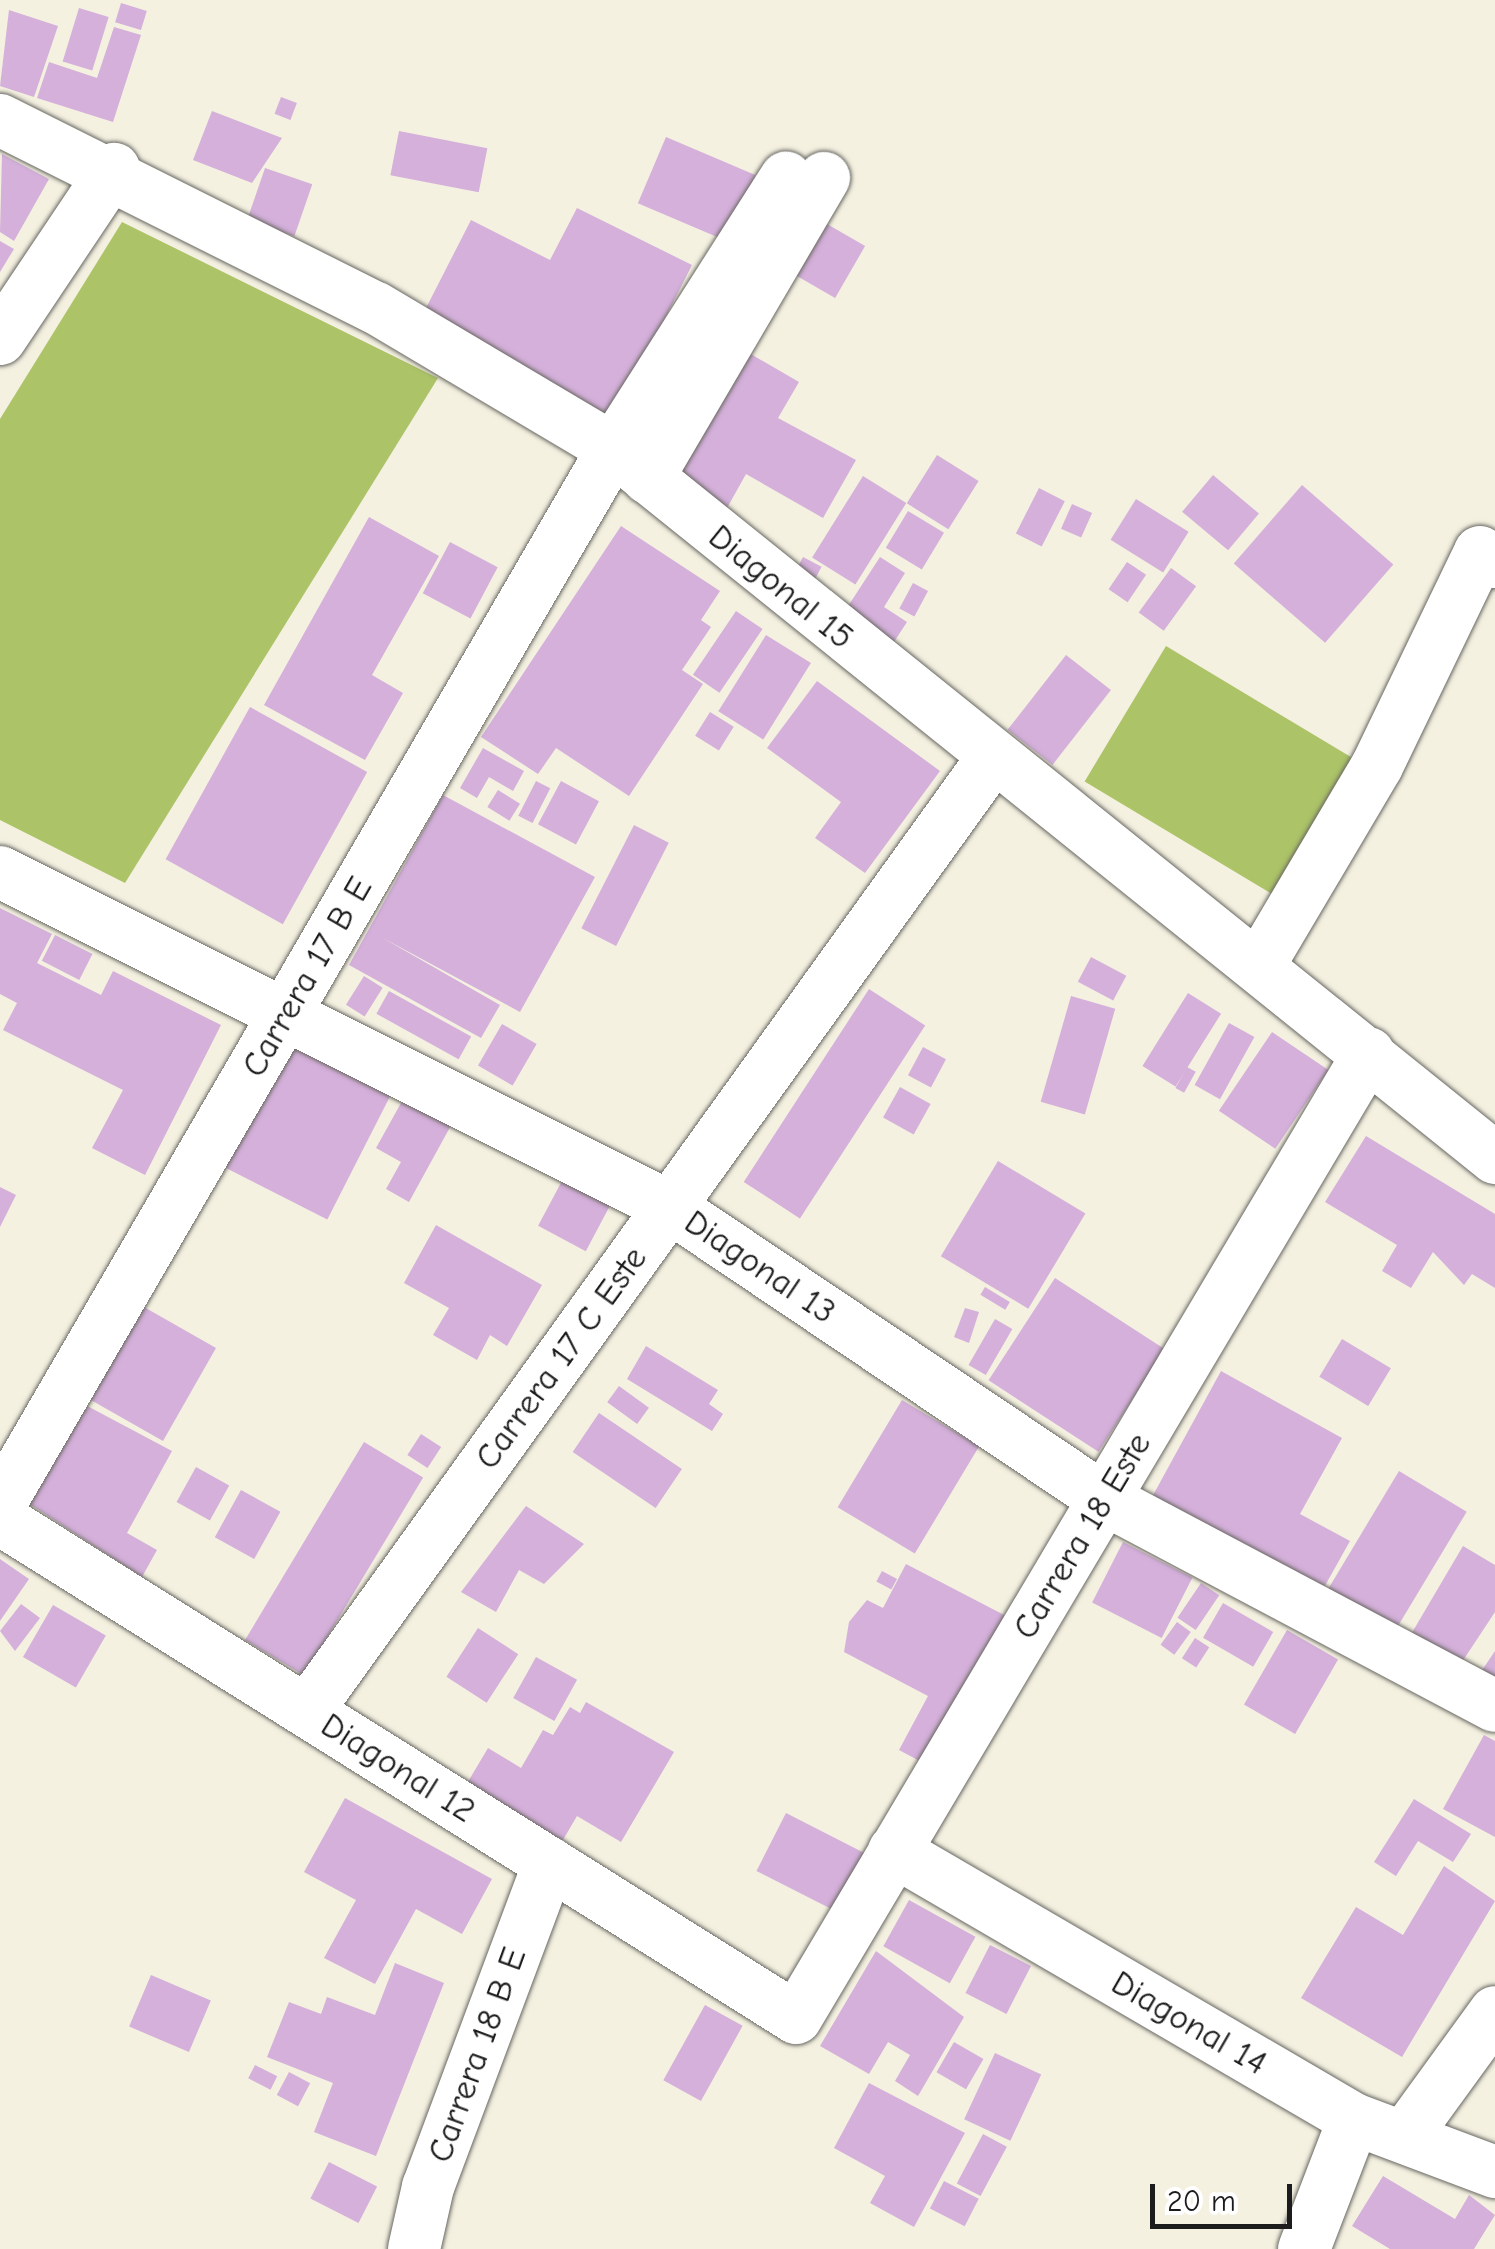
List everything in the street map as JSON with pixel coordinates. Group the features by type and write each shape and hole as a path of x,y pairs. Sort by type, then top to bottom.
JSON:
{"street":[{"name":"Diagonal 15","path":"0,120 114,169 630,464 991,760 1260,962 1495,1158"},
{"path":"0,340 114,169"},
{"name":"Carrera 17 B E","path":"0,1504 288,1010 805,178"},
{"path":"1260,962 1377,766 1480,552 1495,562"},
{"name":"Carrera 17 C Este","path":"307,1712 991,760"},
{"name":"Diagonal 13","path":"0,872 288,1010 670,1207 1104,1499 1495,1706"},
{"name":"Carrera 18 Este","path":"796,2018 1369,1054"},
{"name":"Diagonal 12","path":"0,1519 796,2018"},
{"name":"Diagonal 14","path":"894,1851 1354,2120 1495,2172"},
{"name":"Carrera 18 B E","path":"414,2249 548,1863"},
{"path":"1405,2136 1495,2012"},
{"path":"1304,2249 1354,2120"}],"green space":[{"path":"122,222 438,378 125,883 0,820 0,419"},
{"path":"1166,646 1357,761 1276,896 1085,781"}],"building":[{"path":"121,3 147,11 141,30 115,22"},
{"path":"79,8 109,17 92,71 63,62"},
{"path":"9,10 58,26 34,97 0,86"},
{"path":"114,27 141,35 113,122 37,98 49,62 97,78"},
{"path":"281,97 297,103 290,120 275,114"},
{"path":"212,111 282,138 252,183 193,160"},
{"path":"399,131 487,148 479,192 390,175"},
{"path":"666,137 755,175 727,241 638,203"},
{"path":"2,154 49,179 14,241 0,232"},
{"path":"265,168 312,184 294,236 247,220"},
{"path":"577,208 692,265 614,419 425,310 471,220 550,260"},
{"path":"827,224 865,246 835,298 797,276"},
{"path":"0,241 14,249 0,272"},
{"path":"749,353 799,382 778,418 856,460 823,518 746,474 722,517 672,488"},
{"path":"937,455 979,481 948,529 907,503"},
{"path":"1213,475 1259,514 1228,550 1182,512"},
{"path":"863,476 906,503 855,584 812,557"},
{"path":"1302,485 1393,564 1325,643 1234,563"},
{"path":"1039,488 1065,501 1042,547 1016,533"},
{"path":"1136,499 1189,532 1163,573 1111,540"},
{"path":"1072,504 1092,513 1081,538 1061,529"},
{"path":"908,511 944,533 922,569 886,548"},
{"path":"369,517 439,556 372,675 403,693 365,760 264,705"},
{"path":"621,526 720,591 701,620 711,627 682,670 703,684 629,796 556,748 538,774 481,737"},
{"path":"450,542 498,567 470,619 423,593"},
{"path":"803,557 822,567 815,578 797,568"},
{"path":"880,557 905,573 884,607 907,622 890,648 841,617"},
{"path":"1127,562 1146,575 1128,602 1109,589"},
{"path":"1171,568 1196,586 1164,631 1139,612"},
{"path":"913,583 928,591 914,617 899,609"},
{"path":"736,611 763,629 719,693 693,675"},
{"path":"766,635 811,663 763,739 718,711"},
{"path":"1066,655 1111,690 1052,765 1008,730"},
{"path":"817,681 940,771 865,873 815,838 841,802 767,748"},
{"path":"250,707 367,772 283,924 166,859"},
{"path":"710,712 734,727 719,751 695,736"},
{"path":"483,748 524,771 513,791 489,777 477,798 460,788"},
{"path":"536,781 550,788 533,823 518,816"},
{"path":"561,781 599,801 576,844 538,824"},
{"path":"498,790 520,804 509,821 487,807"},
{"path":"443,795 595,877 520,1012 381,937 500,1005 481,1038 349,965"},
{"path":"634,825 669,843 616,946 581,928"},
{"path":"0,908 52,934 37,963 101,995 113,971 221,1025 145,1175 92,1148 123,1090 3,1030 17,1003 0,994"},
{"path":"55,935 92,954 79,980 42,961"},
{"path":"1091,957 1126,976 1113,1001 1078,982"},
{"path":"364,976 383,988 365,1016 346,1005"},
{"path":"869,989 925,1025 800,1218 744,1182"},
{"path":"389,991 471,1037 459,1059 376,1014"},
{"path":"1188,993 1221,1014 1176,1087 1142,1066"},
{"path":"1071,996 1115,1009 1085,1114 1041,1102"},
{"path":"1229,1023 1254,1037 1220,1099 1195,1085"},
{"path":"502,1024 537,1044 513,1086 478,1066"},
{"path":"1272,1032 1328,1070 1275,1149 1219,1111"},
{"path":"288,1039 392,1092 327,1220 223,1166"},
{"path":"923,1047 946,1059 931,1087 908,1075"},
{"path":"1187,1067 1196,1072 1184,1093 1175,1088"},
{"path":"900,1087 931,1104 914,1135 883,1118"},
{"path":"406,1094 454,1120 409,1202 386,1189 401,1162 376,1148"},
{"path":"1366,1136 1495,1214 1495,1288 1472,1274 1464,1285 1433,1252 1411,1288 1382,1271 1397,1245 1325,1202"},
{"path":"998,1161 1085,1214 1028,1309 941,1256"},
{"path":"563,1179 611,1204 586,1251 538,1226"},
{"path":"0,1187 16,1195 0,1227"},
{"path":"436,1225 542,1285 507,1346 490,1335 477,1360 433,1335 449,1308 404,1283"},
{"path":"1055,1278 1165,1349 1098,1452 989,1380"},
{"path":"985,1287 1010,1302 1005,1310 980,1295"},
{"path":"144,1307 216,1348 163,1441 75,1391"},
{"path":"965,1308 979,1312 969,1343 954,1337"},
{"path":"995,1319 1012,1329 986,1375 968,1365"},
{"path":"1342,1339 1391,1368 1368,1406 1319,1377"},
{"path":"646,1346 718,1390 709,1404 723,1414 712,1431 627,1379"},
{"path":"1221,1371 1342,1438 1300,1514 1350,1541 1317,1600 1146,1508"},
{"path":"619,1386 649,1408 637,1424 607,1402"},
{"path":"76,1400 172,1451 127,1533 157,1550 142,1577 28,1503"},
{"path":"902,1400 979,1446 915,1553 838,1507"},
{"path":"599,1413 682,1469 656,1508 573,1452"},
{"path":"421,1434 441,1447 428,1468 407,1455"},
{"path":"364,1442 423,1478 304,1676 245,1640"},
{"path":"196,1467 229,1485 210,1520 177,1502"},
{"path":"1399,1471 1467,1512 1395,1631 1327,1590"},
{"path":"241,1490 280,1512 254,1559 215,1537"},
{"path":"526,1506 584,1544 544,1584 519,1570 496,1612 461,1592"},
{"path":"1123,1542 1192,1577 1162,1638 1092,1603"},
{"path":"1463,1546 1495,1565 1495,1612 1460,1665 1410,1636"},
{"path":"0,1559 29,1579 0,1621"},
{"path":"906,1564 1008,1617 929,1766 899,1750 928,1696 844,1652 849,1622 867,1600 883,1608"},
{"path":"882,1571 897,1579 891,1590 876,1582"},
{"path":"1201,1583 1219,1595 1196,1630 1178,1618"},
{"path":"1223,1603 1273,1632 1253,1667 1203,1638"},
{"path":"21,1604 40,1618 15,1651 0,1631"},
{"path":"53,1605 106,1636 76,1687 23,1657"},
{"path":"1177,1622 1191,1632 1174,1655 1161,1645"},
{"path":"478,1628 518,1654 487,1703 446,1677"},
{"path":"1287,1630 1338,1660 1295,1734 1244,1704"},
{"path":"1195,1638 1209,1647 1196,1667 1182,1658"},
{"path":"1495,1651 1495,1692 1476,1679"},
{"path":"536,1657 577,1680 554,1721 513,1698"},
{"path":"586,1702 674,1752 621,1842 577,1816 553,1857 456,1802 488,1748 521,1768 543,1730 553,1735 570,1707 580,1713"},
{"path":"1484,1735 1495,1741 1495,1837 1443,1809"},
{"path":"345,1798 492,1879 462,1934 416,1909 375,1984 324,1958 356,1900 304,1872"},
{"path":"1414,1799 1471,1834 1453,1862 1418,1841 1396,1876 1374,1862"},
{"path":"786,1813 865,1853 836,1911 756,1871"},
{"path":"1444,1866 1495,1901 1402,2057 1301,1998 1356,1907 1403,1935"},
{"path":"909,1900 975,1937 950,1983 883,1946"},
{"path":"990,1945 1031,1966 1006,2014 965,1993"},
{"path":"876,1951 964,2017 918,2096 895,2081 910,2055 888,2042 869,2074 820,2046"},
{"path":"395,1963 444,1983 376,2156 314,2132 333,2083 267,2057 289,2002 321,2014 327,1997 375,2015"},
{"path":"151,1975 211,2000 189,2052 129,2027"},
{"path":"705,2005 743,2026 701,2101 663,2080"},
{"path":"954,2042 983,2059 966,2089 937,2072"},
{"path":"995,2053 1041,2075 1010,2141 964,2119"},
{"path":"255,2065 277,2076 270,2090 248,2078"},
{"path":"289,2072 310,2083 298,2106 277,2095"},
{"path":"869,2083 965,2133 914,2227 870,2203 885,2176 834,2148"},
{"path":"983,2134 1007,2147 981,2196 957,2183"},
{"path":"329,2162 377,2187 359,2223 310,2199"},
{"path":"1383,2176 1455,2219 1469,2195 1495,2215 1474,2249 1390,2249 1352,2226"},
{"path":"944,2181 979,2199 965,2226 930,2209"}]}
